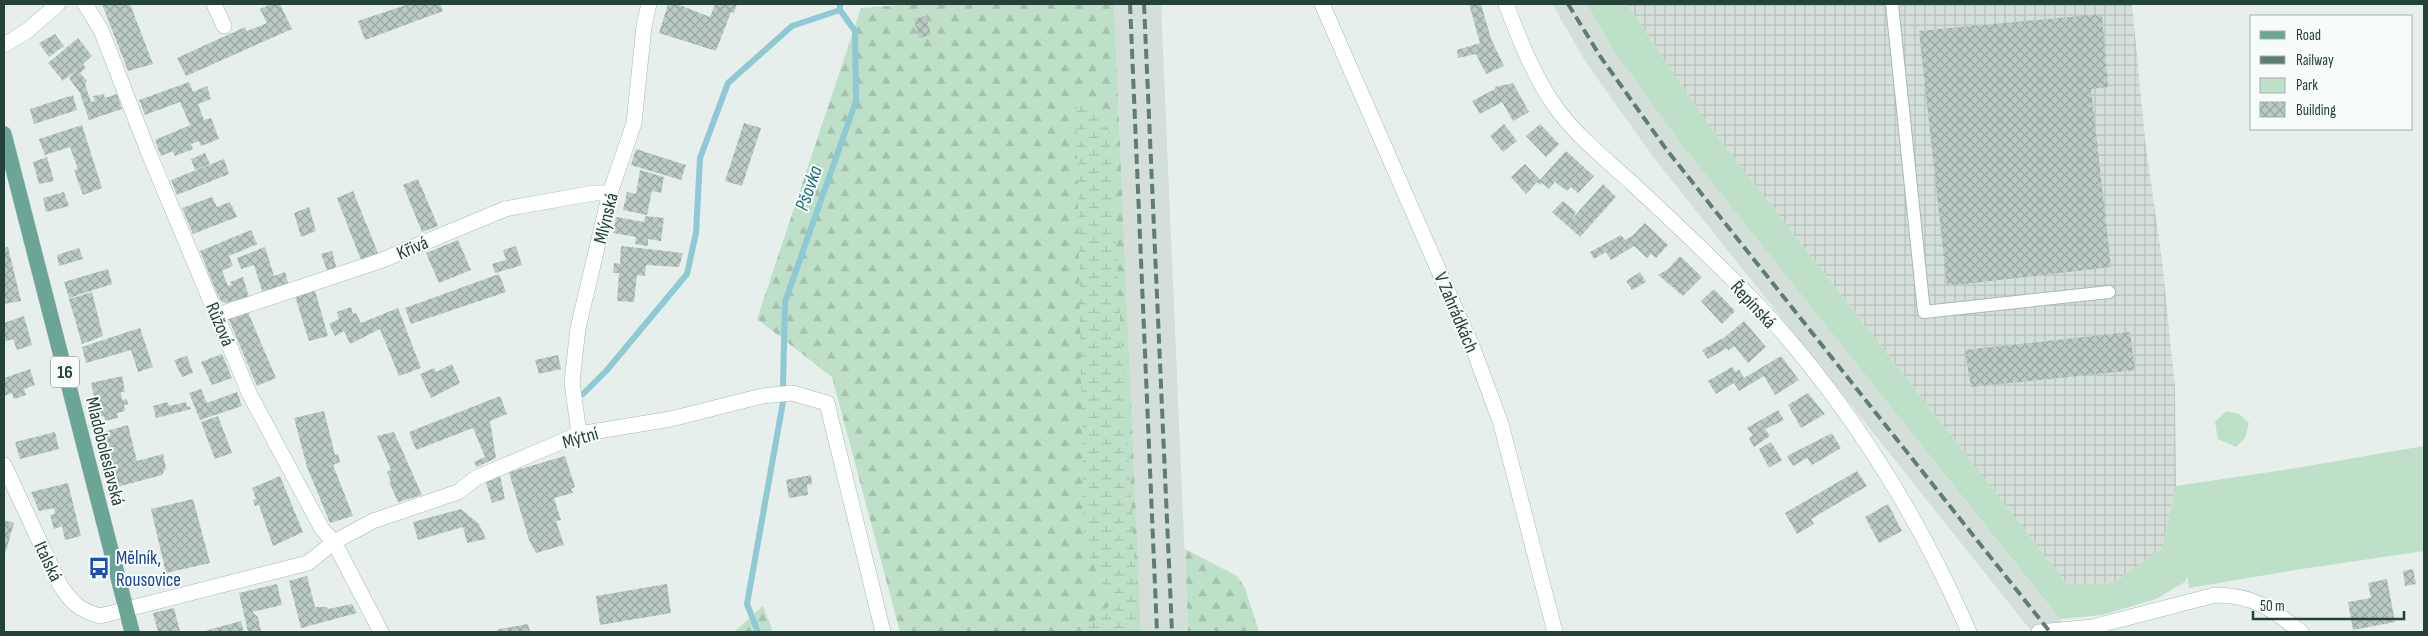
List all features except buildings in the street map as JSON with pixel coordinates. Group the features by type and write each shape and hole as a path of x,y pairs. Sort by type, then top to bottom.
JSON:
{"main road":[{"name":"Mladoboleslavská","path":"4,134 132,632"}],"street":[{"path":"4,46 27,32 58,4"},
{"name":"Růžová","path":"85,4 101,30 148,151 250,395 322,529 334,542 382,632"},
{"path":"214,4 224,26"},
{"name":"Mlýnská","path":"580,434 572,382 578,328 610,194 634,123 644,26 649,4"},
{"name":"V Zahrádkách","path":"1322,4 1474,351 1501,424 1555,632"},
{"name":"Řepínská","path":"1506,4 1521,42 1560,113 1593,148 1685,232 1755,303 1844,410 1892,482 1969,632"},
{"name":"Křivá","path":"217,315 380,261 505,209 594,193 610,194"},
{"name":"Mýtní","path":"126,610 308,564 334,542 373,521 458,492 476,478 580,434 671,419 762,396 792,393 827,403 883,632"},
{"name":"Italská","path":"4,465 9,488 60,585 70,600 84,611 100,616 126,610"},
{"path":"2039,632 2092,627 2215,596 2234,595 2271,608 2301,632"}],"lane":[{"path":"1892,4 1924,312 2109,292"}],"shaded area":[{"path":"1114,4 1161,4 1188,632 1141,632"},
{"path":"1552,4 1587,4 1612,48 1678,140 2070,632 2032,632 1654,158 1587,64"},
{"path":"1627,4 2132,4 2145,140 2162,260 2175,388 2176,486 2162,549 2113,583 2068,585 1710,127"}],"green space":[{"path":"915,4 1114,4 1141,632 900,632 832,377 757,319 861,8"},
{"path":"1587,4 1627,4 1710,127 2068,585 2113,583 2162,549 2176,486 2424,446 2424,551 2189,588 2187,576 2185,582 2156,599 2102,615 2060,619 1678,140 1612,48"},
{"path":"1076,96 1109,131 1139,632 1089,632 1088,627 1112,603 1084,544"},
{"path":"2226,411 2239,414 2249,423 2245,438 2236,447 2218,439 2215,422"},
{"path":"1185,549 1237,576 1245,588 1259,632 1188,632"},
{"path":"763,606 773,632 734,632"}],"waterway":[{"name":"Pšovka","path":"783,386 785,302 856,101 855,31 840,10 840,4"},
{"path":"583,394 607,370 687,274 696,233 700,158 728,83 792,26 840,10"},
{"name":"Pšovka","path":"758,632 747,604 783,402"}],"railway":[{"path":"1130,4 1157,632"},
{"path":"1144,4 1172,632"},
{"path":"1568,4 1600,56 1666,149 2050,632"}],"place":[{"name":"Mělník, Rousovice","path":"99,568"}]}
